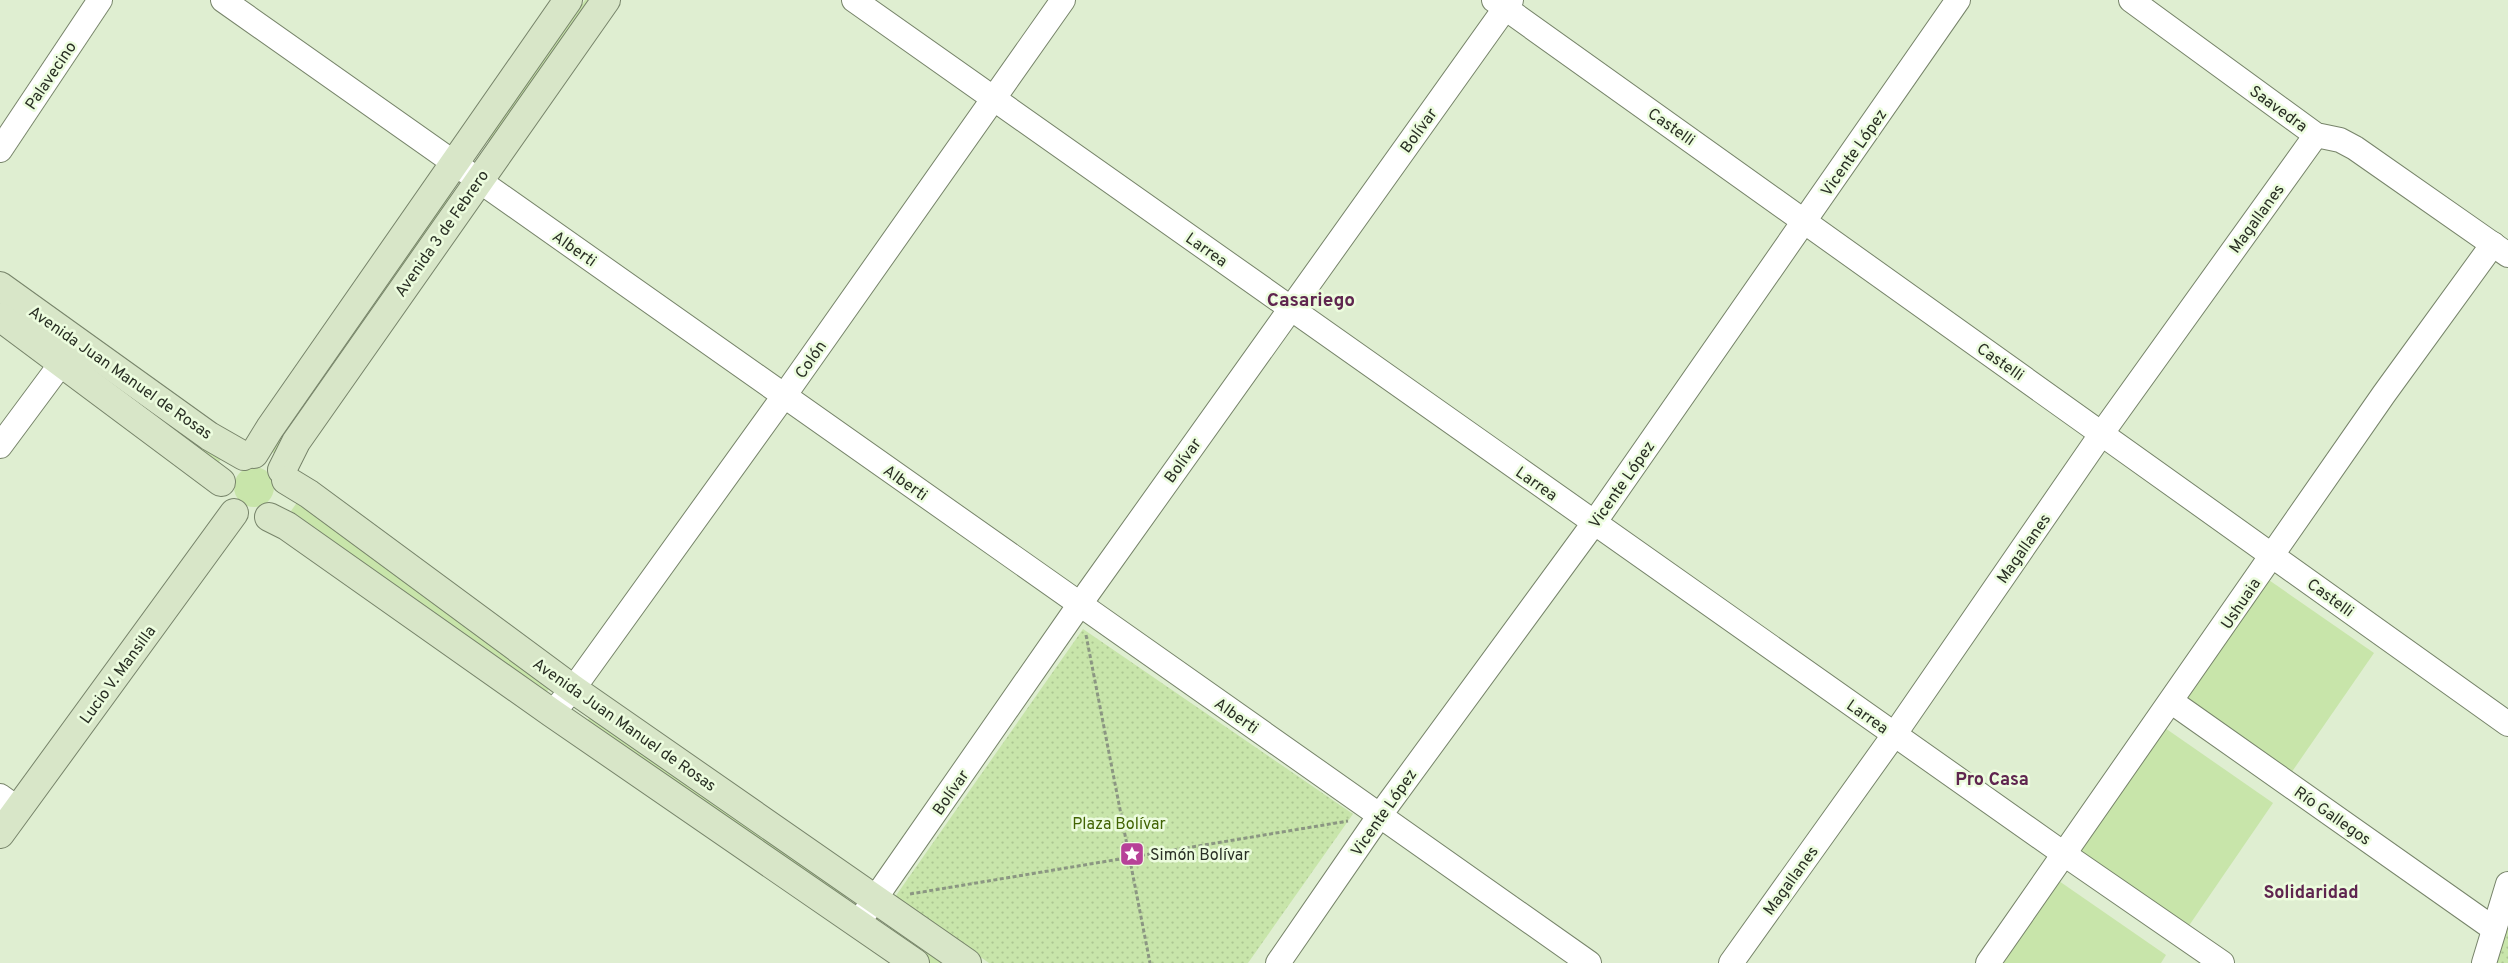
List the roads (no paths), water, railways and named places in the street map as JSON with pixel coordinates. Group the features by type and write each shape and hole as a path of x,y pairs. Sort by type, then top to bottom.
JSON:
{"street":[{"name":"Palavecino","path":"0,150 100,0"},
{"name":"Alberti","path":"223,0 1589,963"},
{"name":"Avenida 3 de Febrero","path":"249,455 568,0"},
{"name":"Avenida 3 de Febrero","path":"284,475 296,442 606,0"},
{"name":"Larrea","path":"854,0 1894,735 2222,963"},
{"name":"Colón","path":"552,713 573,688 784,396 1062,0"},
{"name":"Vicente López","path":"1278,963 1380,815 1594,523 1958,0"},
{"name":"Saavedra","path":"2131,0 2316,135 2340,140 2355,148 2500,249"},
{"name":"Castelli","path":"1503,3 2508,724"},
{"name":"Bolívar","path":"858,923 1503,3"},
{"name":"Magallanes","path":"1731,963 1894,735 2102,433 2316,135"},
{"name":"Ushuaia","path":"1988,963 2172,702 2273,554 2500,249"},
{"name":"Avenida Juan Manuel de Rosas","path":"0,286 69,351 221,482"},
{"name":"Avenida Juan Manuel de Rosas","path":"0,316 69,351 209,436 249,455"},
{"path":"0,446 69,351"},
{"path":"249,455 265,456 275,462 284,475 284,502 278,511 269,517 259,520 248,520 234,513 224,501 221,482 226,470 234,461 249,455"},
{"name":"Avenida Juan Manuel de Rosas","path":"284,475 573,688 967,963"},
{"name":"Lucio V. Mansilla","path":"0,834 9,802 234,513"},
{"name":"Avenida Juan Manuel de Rosas","path":"269,517 287,526 552,713 915,963"},
{"name":"Río Gallegos","path":"2172,702 2494,929"},
{"path":"2484,963 2508,884"}],"place":[{"name":"Simón Bolívar","path":"1132,854"}],"district":[{"name":"Casariego","path":"1311,299"},
{"name":"Pro Casa","path":"1992,779"},
{"name":"Solidaridad","path":"2311,892"}],"park label":[{"name":"Plaza Bolívar","path":"1119,823"}]}
